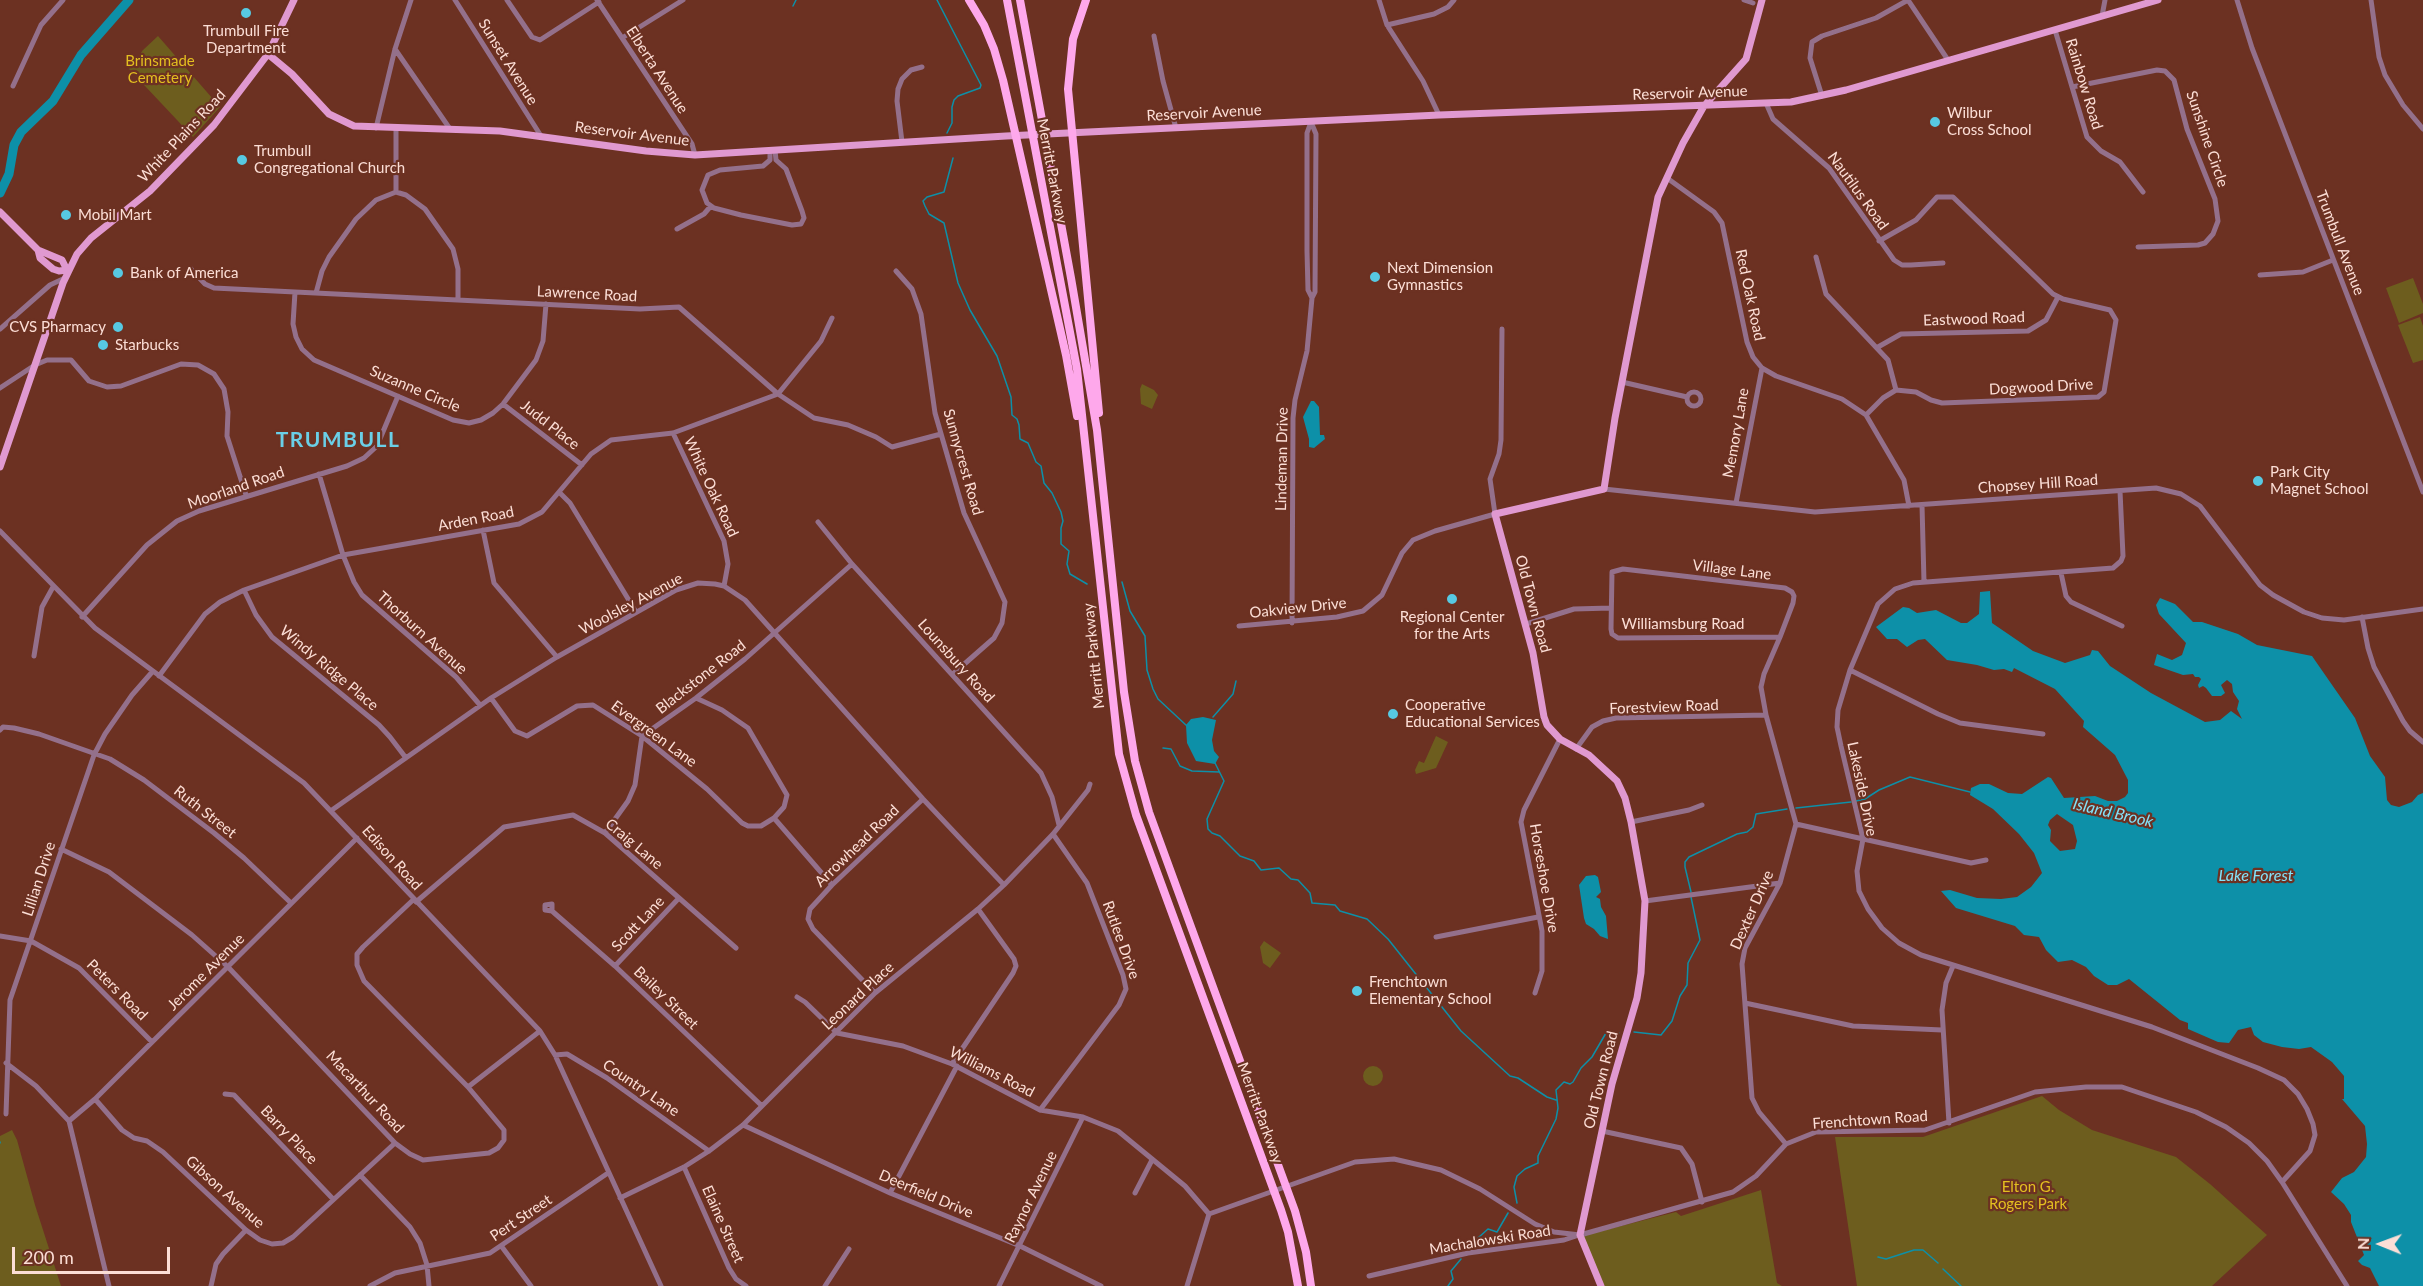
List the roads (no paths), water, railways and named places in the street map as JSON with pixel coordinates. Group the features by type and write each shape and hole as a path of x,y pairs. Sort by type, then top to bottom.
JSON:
{"highway":[{"name":"Merritt Parkway","path":"1006,0 1077,369 1114,722 1128,788 1281,1210 1293,1254 1298,1286"},
{"name":"Merritt Parkway","path":"1020,0 1086,364 1101,470 1124,692 1135,761 1149,813 1295,1211 1306,1252 1311,1286"},
{"path":"1086,0 1073,39 1070,61 1069,115 1103,453 1101,470"},
{"path":"970,1 994,49 1066,355 1085,472 1090,481"}],"main road":[{"name":"White Plains Road","path":"0,467 65,278 83,245 150,191 182,160 229,107 268,54 294,0"},
{"path":"1495,514 1604,489 1622,382 1658,198 1704,106 1746,59 1762,0"},
{"name":"Reservoir Avenue","path":"268,54 292,74 329,114 349,124 376,128 500,131 653,152 695,154 1439,115 1766,103 1822,96 2158,0"},
{"path":"0,212 38,250 62,260 68,270 53,269 40,258 38,250"},
{"name":"Old Town Road","path":"1495,514 1526,624 1547,725 1560,739 1589,755 1613,775 1625,798 1645,901 1641,973 1637,998 1613,1077 1580,1235"},
{"path":"1580,1235 1601,1286"}],"street":[{"path":"14,86 41,24 63,0"},
{"path":"376,128 395,49 411,0"},
{"name":"Sunset Avenue","path":"455,0 541,136"},
{"path":"507,0 532,37 537,40 544,39 598,1"},
{"path":"622,38 674,8 683,0"},
{"path":"1379,0 1386,25 1423,81 1439,115"},
{"path":"1386,25 1434,14 1448,7 1454,0"},
{"path":"1743,0 1753,3"},
{"path":"1822,96 1810,58 1812,42 1817,37 1876,18 1908,0 1948,60"},
{"path":"2102,16 2105,0"},
{"name":"Trumbull Avenue","path":"2237,0 2252,48 2423,492"},
{"path":"2371,0 2379,57 2385,75 2403,105 2423,129"},
{"name":"Elberta Avenue","path":"598,1 692,144 695,154"},
{"name":"Rainbow Road","path":"2055,30 2087,137 2101,151 2120,162 2143,192"},
{"path":"1154,36 1176,128"},
{"path":"395,49 450,129"},
{"path":"902,142 898,90 902,79 911,70 922,67"},
{"name":"Sunshine Circle","path":"2072,87 2157,70 2165,71 2174,80 2187,129 2215,199 2218,221 2213,234 2205,243 2138,247"},
{"name":"Nautilus Road","path":"1766,103 1773,119 1829,168 1890,257 1902,264 1943,263"},
{"name":"Lindeman Drive","path":"1311,122 1316,134 1315,292 1312,298"},
{"name":"Lindeman Drive","path":"1292,623 1293,418 1307,351 1312,298 1308,281 1307,237 1307,133 1311,122"},
{"path":"396,128 396,192"},
{"path":"772,150 776,160 786,169 804,218 801,224 792,225 711,207 702,193 703,184 708,175 720,170 763,166 770,160 772,150"},
{"name":"Red Oak Road","path":"1666,178 1714,212 1722,223 1747,342 1751,353 1762,368"},
{"path":"316,293 328,257 356,219 376,200 396,192 411,199 428,212 453,249 458,269 458,300"},
{"name":"Dogwood Drive","path":"1879,241 1916,220 1937,197 1953,197 2032,276 2058,297 2107,309 2115,315 2116,320 2102,396 1942,403 1916,392 1896,390"},
{"path":"677,229 704,214 711,207"},
{"path":"1307,222 1316,221"},
{"path":"1307,237 1316,237"},
{"path":"1815,257 1827,297 1878,347 1890,362 1896,390 1883,398 1866,415"},
{"path":"2260,275 2303,272 2333,260"},
{"name":"Lawrence Road","path":"190,268 202,282 211,287 640,309 679,307 778,394 814,418 848,425 892,447 941,434"},
{"name":"Sunnycrest Road","path":"896,271 912,289 921,314 935,413 964,513 1005,602 1002,623 994,638 953,674"},
{"path":"0,329 50,285 65,278"},
{"path":"1308,281 1315,281"},
{"name":"Suzanne Circle","path":"295,292 294,331 297,341 306,352 319,362 465,423 485,418 503,404 540,353 546,304"},
{"name":"Eastwood Road","path":"1878,347 1901,334 2028,331 2046,320 2058,297"},
{"path":"778,394 821,341 832,318"},
{"path":"1495,514 1490,479 1499,454 1501,440 1502,329"},
{"path":"0,388 34,365 47,360 71,360 89,381 107,387 121,386 181,364 198,365 214,374 224,389 228,412 227,436 246,495"},
{"path":"1762,368 1784,380 1842,399 1866,415 1904,480 1909,506"},
{"name":"Memory Lane","path":"1736,503 1762,368"},
{"path":"1622,382 1687,397"},
{"name":"Arden Road","path":"159,676 205,614 220,602 244,590 343,555 528,520 542,512 600,445 611,440 673,434 778,394"},
{"name":"Moorland Road","path":"82,617 147,545 172,525 199,511 246,495 347,466 371,453 387,425 398,396"},
{"name":"Judd Place","path":"503,404 582,465"},
{"name":"White Oak Road","path":"673,434 724,541 728,564 724,586"},
{"name":"Thorburn Avenue","path":"319,474 343,555 362,595 456,677 480,705"},
{"name":"Chopsey Hill Road","path":"1604,489 1815,512 2156,488 2181,494 2199,506 2251,574 2273,595 2304,612 2322,618 2344,620 2423,609"},
{"name":"Lakeside Drive","path":"2120,490 2123,549 2121,561 2117,566 2107,570 1904,585 1895,589 1878,604 1839,701 1838,727 1863,839 1857,871 1858,884 1868,909 1882,928 1899,943 1921,955 2144,1024 2278,1076 2298,1094 2311,1118 2315,1135 2310,1151 2282,1182"},
{"path":"559,492 570,503 636,612"},
{"path":"1922,505 1924,582"},
{"name":"Oakview Drive","path":"1239,626 1292,623 1349,616 1363,611 1382,595 1402,553 1413,540 1429,533 1495,514"},
{"name":"Lounsbury Road","path":"818,522 852,564 1041,773 1052,797 1059,825"},
{"path":"483,530 494,583 557,657"},
{"name":"Edison Road","path":"0,531 82,617 304,783 540,1031 555,1055 661,1286"},
{"name":"Blackstone Road","path":"642,736 696,698 776,632 852,564"},
{"name":"Village Lane","path":"1611,608 1612,572 1619,568 1785,588 1792,592 1794,600 1762,681 1766,715"},
{"path":"2061,573 2064,589 2071,602 2122,626"},
{"name":"Woolsley Avenue","path":"332,810 480,705 557,657 676,590 691,584 706,583 724,586"},
{"path":"724,586 746,600 776,632 922,799 1004,885"},
{"path":"34,656 42,607 54,587"},
{"name":"Windy Ridge Place","path":"244,590 256,615 272,637 379,725 406,758"},
{"path":"1526,624 1574,609 1611,608"},
{"name":"Williamsburg Road","path":"1611,608 1612,634 1618,638 1780,637"},
{"path":"2362,617 2374,667 2403,721 2423,742"},
{"path":"1850,670 1960,723 2043,734"},
{"name":"Lillian Drive","path":"6,1114 10,1000 94,755 105,734 132,695 153,671"},
{"name":"Evergreen Lane","path":"491,698 515,731 527,736 577,706 593,705 642,736 707,789 742,823 748,826 761,826 774,818"},
{"path":"696,698 722,710 748,728 787,795 784,807 774,818 831,885"},
{"path":"1766,715 1796,824 1971,862 1986,860"},
{"name":"Forestview Road","path":"1576,749 1592,727 1616,718 1766,715"},
{"name":"Ruth Street","path":"0,730 3,727 14,728 39,734 110,759 144,780 244,858 291,903"},
{"path":"605,833 628,801 635,785 642,736"},
{"name":"Horseshoe Drive","path":"1535,993 1542,971 1542,931 1521,822 1524,810 1560,739"},
{"name":"Leonard Place","path":"620,1198 684,1167 743,1125 875,993 1004,885 1053,834 1088,790 1090,784"},
{"name":"Arrowhead Road","path":"875,993 813,929 808,919 810,909 831,885 922,799"},
{"path":"1631,822 1689,810 1702,805"},
{"name":"Craig Lane","path":"414,901 504,826 573,815 605,833 736,948"},
{"name":"Dexter Drive","path":"1786,1144 1759,1112 1752,1098 1742,964 1745,948 1780,883 1796,824"},
{"name":"Rutlee Drive","path":"1040,1110 1119,1005 1126,988 1087,883 1053,834"},
{"name":"Jerome Avenue","path":"69,1121 95,1099 357,838"},
{"name":"Macarthur Road","path":"62,849 109,872 163,910 228,967 395,1143 410,1154 423,1160 489,1153 498,1148 504,1140 504,1130 468,1088 364,981 357,965 357,954 363,947 414,901"},
{"path":"1645,901 1780,883"},
{"name":"Scott Lane","path":"615,966 679,898"},
{"path":"890,1193 955,1065 1016,966 1014,959 978,909"},
{"name":"Bailey Street","path":"552,911 615,966 761,1105"},
{"path":"1436,937 1538,917"},
{"path":"0,936 31,941"},
{"name":"Peters Road","path":"31,941 79,968 152,1042"},
{"path":"1949,1123 1942,1030 1944,992 1953,966"},
{"path":"797,997 837,1033"},
{"path":"1745,1003 1853,1026 1942,1030"},
{"path":"468,1088 540,1031"},
{"name":"Williams Road","path":"837,1033 903,1046 955,1065 1040,1110 1083,1117 1118,1131 1185,1186 1209,1214"},
{"name":"Country Lane","path":"555,1055 567,1054 607,1077 709,1151"},
{"path":"6,1063 36,1086 69,1121 109,1286"},
{"name":"Frenchtown Road","path":"1209,1214 1355,1162 1394,1159 1441,1170 1480,1189 1535,1224 1548,1230 1580,1235 1733,1192 1748,1184 1786,1144 1816,1132 1917,1131 1949,1123 2035,1092 2086,1087 2122,1087 2196,1112 2226,1127 2256,1150 2282,1182 2347,1286"},
{"name":"Barry Place","path":"225,1094 234,1095 333,1199"},
{"name":"Gibson Avenue","path":"95,1099 122,1130 134,1138 147,1141 163,1152 246,1230 260,1240 272,1244 283,1243 306,1226 395,1143"},
{"name":"Raynor Avenue","path":"999,1286 1083,1117"},
{"name":"Deerfield Drive","path":"743,1125 890,1193 1020,1246 1101,1286"},
{"path":"1602,1131 1681,1148 1692,1164 1702,1202"},
{"path":"1135,1193 1152,1160"},
{"name":"Elaine Street","path":"684,1167 729,1268 736,1279 746,1286"},
{"name":"Pert Street","path":"370,1286 395,1273 490,1253 608,1173"},
{"path":"360,1174 410,1227 420,1243 427,1265 429,1286"},
{"path":"1187,1286 1209,1214"},
{"path":"211,1286 216,1264 246,1230"},
{"path":"1547,1242 1548,1230"},
{"name":"Machalowski Road","path":"1369,1276 1468,1253 1580,1235"},
{"path":"502,1246 531,1286"},
{"path":"825,1286 849,1249"}],"water":[{"path":"1311,401 1319,407 1320,435 1324,435 1325,439 1314,448 1309,447 1303,417"},
{"name":"Lake Forest","path":"1990,591 1992,623 2033,651 2065,663 2090,655 2092,650 2098,651 2110,666 2151,693 2205,722 2220,720 2231,711 2242,719 2237,709 2239,701 2233,692 2232,684 2227,680 2221,685 2225,693 2221,696 2212,696 2203,686 2199,688 2201,679 2199,677 2193,674 2183,675 2154,665 2157,654 2172,660 2182,655 2186,643 2159,614 2156,605 2160,598 2175,604 2193,622 2202,622 2238,634 2257,645 2312,656 2355,718 2370,756 2385,777 2387,800 2391,805 2399,807 2412,802 2423,793 2423,1286 2379,1286 2370,1268 2358,1261 2364,1255 2351,1222 2351,1215 2344,1204 2331,1192 2342,1178 2354,1172 2366,1157 2365,1126 2342,1099 2344,1099 2344,1076 2332,1062 2311,1047 2299,1049 2263,1042 2254,1035 2251,1027 2238,1030 2229,1043 2218,1042 2188,1029 2188,1023 2180,1020 2129,979 2117,985 2108,985 2094,976 2086,967 2072,960 2058,962 2046,950 2039,937 2024,935 2015,926 1956,908 1941,891 1950,890 1977,898 2017,897 2031,887 2042,873 2034,853 2019,834 1993,809 1970,795 1971,788 1980,784 1989,784 2008,793 2022,794 2048,777 2064,798 2095,796 2108,801 2117,801 2128,793 2128,780 2115,755 2083,727 2084,721 2055,689 2014,668 2012,672 2004,669 1994,670 1947,660 1925,639 1918,640 1907,647 1897,639 1887,639 1876,627 1903,607 1917,613 1936,610 1961,623 1967,623 1979,614 1980,592","holes":["2057,814 2073,825 2077,841 2075,849 2060,851 2050,841 2051,830 2048,825 2050,820"]},
{"path":"1203,717 1216,720 1212,740 1214,751 1219,757 1215,764 1196,761 1187,743 1186,725 1191,719"},
{"path":"1586,876 1598,877 1601,892 1596,897 1600,899 1606,916 1608,939 1600,936 1586,924 1584,918 1579,885"}],"waterway":[{"path":"0,193 9,174 14,145 21,132 53,101 81,55 129,0"},
{"path":"793,6 796,0"},
{"path":"937,0 981,85 980,88 958,96 954,100 952,123 947,133"},
{"path":"953,158 944,192 927,197 923,201 929,214 944,223 958,283 970,310 997,356 1011,397 1012,415 1017,419 1019,425 1020,439 1028,443 1036,462 1041,466 1044,483 1052,493 1061,512 1063,521 1061,544 1069,551 1067,564 1070,574 1087,584"},
{"path":"1122,582 1130,611 1145,636 1147,670 1153,689 1158,699 1187,726"},
{"path":"1213,717 1233,694 1236,681"},
{"path":"1163,748 1171,749 1180,766 1192,771 1219,772"},
{"path":"1215,763 1224,781 1207,819 1208,829 1212,833 1220,836 1240,856 1254,861 1261,870 1279,868 1291,879 1298,880 1310,893 1312,903 1335,905 1340,911 1367,919 1388,939 1461,1031 1510,1076 1518,1078 1547,1097 1556,1100"},
{"name":"Island Brook","path":"1856,801 1865,799 1879,790 1910,777 1970,792"},
{"name":"Island Brook","path":"1796,808 1851,802"},
{"name":"Island Brook","path":"1691,892 1685,867 1685,862 1689,857 1737,834 1747,832 1753,827 1756,814 1787,809"},
{"name":"Island Brook","path":"1634,1032 1661,1035 1672,1021 1680,996 1687,985 1688,963 1700,940 1691,897"},
{"name":"Island Brook","path":"1517,1203 1514,1187 1517,1176 1538,1163 1538,1156 1556,1119 1558,1108 1556,1090 1564,1082 1570,1084 1573,1082 1606,1033 1619,1033"},
{"name":"Island Brook","path":"1469,1246 1488,1229 1497,1232 1508,1213"},
{"path":"1878,1257 1886,1259 1914,1250 1923,1250 1938,1263"},
{"name":"Island Brook","path":"1448,1286 1453,1279 1451,1271 1461,1259"},
{"path":"1943,1269 1961,1286"}],"place":[{"name":"Trumbull Fire Department","path":"246,13"},
{"name":"Wilbur Cross School","path":"1935,122"},
{"name":"Trumbull Congregational Church","path":"242,160"},
{"name":"Mobil Mart","path":"66,215"},
{"name":"Bank of America","path":"118,273"},
{"name":"Next Dimension Gymnastics","path":"1375,277"},
{"name":"CVS Pharmacy","path":"118,327"},
{"name":"Starbucks","path":"103,345"},
{"name":"Park City Magnet School","path":"2258,481"},
{"name":"Regional Center for the Arts","path":"1452,599"},
{"name":"Cooperative Educational Services","path":"1393,714"},
{"name":"Frenchtown Elementary School","path":"1357,991"}],"district":[{"name":"TRUMBULL","path":"338,440"}],"park label":[{"name":"Brinsmade Cemetery","path":"160,70"},
{"name":"Elton G. Rogers Park","path":"2028,1196"}]}
